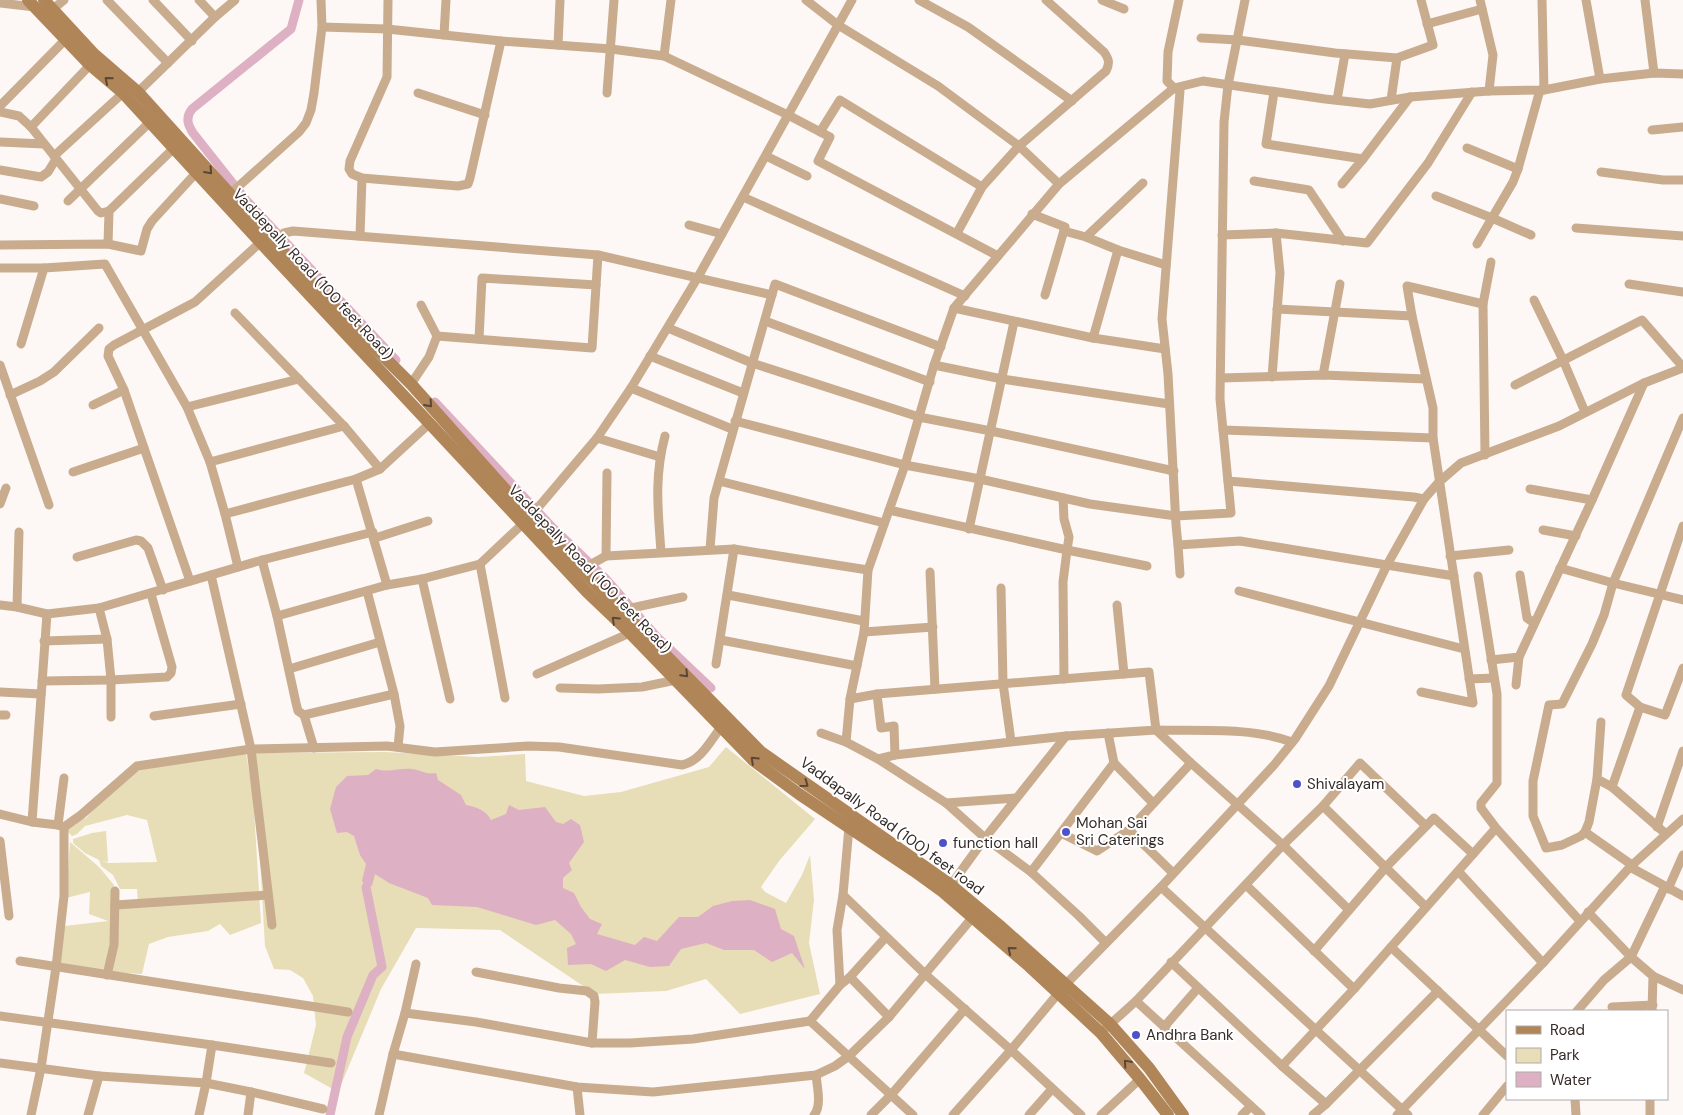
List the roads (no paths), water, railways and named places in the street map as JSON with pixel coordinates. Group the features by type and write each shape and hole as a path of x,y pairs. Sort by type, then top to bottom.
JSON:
{"main road":[{"path":"40,4 65,40 90,65 155,122"},
{"name":"Vaddapally Road (100) feet road","path":"40,4 138,92 155,122 174,143 232,193 342,315 414,380 532,515 589,566 761,752 951,885 1149,1068 1183,1115"},
{"name":"Vaddepally Road (100 feet Road)","path":"174,143 196,173 273,238 429,424 532,515 587,592 722,726 754,761 773,776 943,892 972,918 1063,989"},
{"path":"1105,1028 1140,1079 1168,1115"}],"street":[{"path":"0,3 40,4 64,0"},
{"path":"107,0 168,63"},
{"path":"153,0 192,41"},
{"path":"199,0 215,17"},
{"path":"138,92 235,0"},
{"path":"232,193 299,132 306,122 311,110 314,93 322,27 321,0"},
{"path":"388,0 387,77 350,161 349,169 352,174 362,178 464,186 470,178 501,41"},
{"path":"444,35 446,0"},
{"path":"558,45 560,0"},
{"path":"607,93 614,0"},
{"path":"664,56 671,0"},
{"path":"806,0 838,24 938,86 1019,146 1059,184"},
{"path":"277,616 367,591 480,564 532,515 597,438 632,388 698,277 852,0"},
{"path":"919,0 968,27 1072,101"},
{"path":"957,233 982,187 1019,146 1106,71 1109,64 1104,52 1046,0"},
{"path":"1102,0 1124,9"},
{"path":"1179,0 1168,52 1167,81 1180,91 1162,318 1180,574"},
{"path":"632,388 734,425 905,465 980,479 1090,504 1176,516 1231,513 1220,399 1224,122 1228,85 1245,0"},
{"path":"1201,38 1238,40 1345,54 1396,58 1433,44 1421,0"},
{"path":"1477,244 1513,182 1542,90 1542,0"},
{"path":"1586,0 1600,79"},
{"path":"1645,0 1654,73"},
{"path":"1428,24 1481,5 1493,55 1489,91"},
{"path":"322,27 387,29 501,41 611,49 664,56 820,132 830,138 818,161 998,256"},
{"path":"0,106 65,40"},
{"path":"1337,100 1345,54"},
{"path":"1391,100 1396,58"},
{"path":"31,127 90,65"},
{"path":"846,742 850,699 864,632 868,570 905,465 934,365 954,308 1059,184 1174,88 1203,81 1370,104 1410,97 1489,91 1542,90 1600,79 1654,73 1683,74"},
{"path":"0,170 41,177 48,172 55,157 123,92"},
{"path":"1274,92 1266,144 1363,159"},
{"path":"1222,235 1276,233 1367,243 1428,163 1472,92"},
{"path":"418,93 485,115"},
{"path":"1342,184 1410,97"},
{"path":"820,132 840,100 982,187"},
{"path":"0,112 19,116 31,127 79,190 101,213 109,211 174,143"},
{"path":"68,201 155,122"},
{"path":"1652,130 1683,127"},
{"path":"0,142 44,144"},
{"path":"1467,148 1518,169"},
{"path":"766,156 806,176"},
{"path":"1601,172 1663,180 1683,180"},
{"path":"0,245 108,244 141,250 143,249 147,229 152,221 196,173"},
{"path":"360,236 362,178"},
{"path":"1254,181 1309,190 1342,241"},
{"path":"1086,237 1143,182"},
{"path":"1436,196 1531,235"},
{"path":"743,197 964,296"},
{"path":"0,199 34,206"},
{"path":"108,244 109,211"},
{"path":"1032,214 1065,227 1045,295"},
{"path":"689,225 722,234"},
{"path":"1576,228 1683,236"},
{"path":"190,582 124,390 108,356 109,349 195,302 273,238 294,231 598,254 772,295"},
{"path":"1064,231 1166,265"},
{"path":"1272,377 1280,273 1276,233"},
{"path":"1093,338 1118,250"},
{"path":"437,336 592,348 598,254"},
{"path":"1485,455 1483,304 1491,262"},
{"path":"0,268 44,268 105,264 187,407 210,462 238,567"},
{"path":"21,344 44,268"},
{"path":"479,339 482,278 596,285"},
{"path":"710,549 714,498 775,284 941,347"},
{"path":"1324,375 1340,284"},
{"path":"1629,284 1683,292"},
{"path":"1421,692 1472,703 1433,438 1432,408 1407,286 1483,304"},
{"path":"1534,300 1563,360 1585,412"},
{"path":"414,380 429,357 437,336 421,305"},
{"path":"954,308 1093,338 1165,349"},
{"path":"1277,309 1412,316"},
{"path":"234,313 344,426 380,469"},
{"path":"953,1115 1063,989 1274,765 1292,742 1313,714 1329,686 1387,565 1424,499 1439,482 1461,463 1559,426 1644,383 1683,367 1642,320 1516,385"},
{"path":"765,321 930,382"},
{"path":"969,528 1014,322"},
{"path":"6,391 40,381 54,372 99,328"},
{"path":"668,328 752,362 919,417 1174,471"},
{"path":"650,356 743,393"},
{"path":"0,365 6,391 49,506"},
{"path":"934,365 1002,379 1169,404"},
{"path":"1220,378 1324,375 1426,379"},
{"path":"187,407 299,379"},
{"path":"1516,685 1519,657 1576,536 1644,383"},
{"path":"93,405 124,390"},
{"path":"1601,722 1597,779 1589,822 1585,832 1581,836 1562,845 1546,848 1533,816 1533,781 1549,705 1562,704 1595,637 1604,615 1612,583 1683,418"},
{"path":"225,514 356,479 380,469 429,424"},
{"path":"210,462 344,426"},
{"path":"1223,430 1433,438"},
{"path":"660,552 656,496 660,458 665,436"},
{"path":"597,438 660,458"},
{"path":"73,472 144,448"},
{"path":"606,556 607,473"},
{"path":"356,479 374,535 387,586"},
{"path":"719,481 884,523"},
{"path":"1228,481 1424,499"},
{"path":"0,504 6,488"},
{"path":"1530,489 1592,500"},
{"path":"1063,498 1064,519 1069,537 1063,582 1064,679"},
{"path":"889,510 1147,566"},
{"path":"0,605 17,606 47,614 99,608 262,560 428,521"},
{"path":"1683,526 1626,694 1640,706 1665,715 1683,668"},
{"path":"1543,530 1576,536"},
{"path":"17,606 20,532"},
{"path":"76,557 136,540 141,541 148,548 163,590"},
{"path":"1178,545 1240,541 1454,576"},
{"path":"589,566 606,556 734,549 868,570"},
{"path":"716,664 734,549"},
{"path":"1450,556 1509,550"},
{"path":"262,560 277,616 298,711 304,716 314,748"},
{"path":"480,564 505,698"},
{"path":"1560,568 1683,600"},
{"path":"930,572 935,689"},
{"path":"211,575 251,749 272,925"},
{"path":"1520,575 1528,618 1534,623"},
{"path":"1478,576 1497,694 1497,783 1481,805 1482,811 1580,921"},
{"path":"422,579 450,699"},
{"path":"1001,588 1003,683 1011,741"},
{"path":"367,591 394,694 400,726 398,747"},
{"path":"1239,591 1464,649"},
{"path":"42,680 163,678 171,673 172,666 151,594"},
{"path":"728,595 864,621"},
{"path":"629,608 683,597"},
{"path":"1117,605 1124,674"},
{"path":"99,608 107,639 111,680 111,717"},
{"path":"32,822 47,614"},
{"path":"864,632 932,626"},
{"path":"537,674 630,633"},
{"path":"44,641 107,639"},
{"path":"721,640 857,666"},
{"path":"289,669 380,642"},
{"path":"1491,660 1519,657"},
{"path":"850,699 877,694 1149,672 1156,730 1283,844 1349,910"},
{"path":"1469,679 1494,678"},
{"path":"560,688 642,687 676,680"},
{"path":"0,692 41,694"},
{"path":"304,716 394,694"},
{"path":"877,694 881,728 894,726 895,755"},
{"path":"154,716 241,704"},
{"path":"1612,787 1640,706"},
{"path":"0,814 32,822 61,826 81,816 137,766 251,749 387,746 435,752 528,746 559,747 682,765 691,763 700,755 722,726"},
{"path":"878,759 895,755 1011,741 1156,730 1253,733 1282,738 1292,742"},
{"path":"821,733 846,742 878,759 946,803 985,838 1031,872 1106,943"},
{"path":"1108,733 1114,763 1153,803"},
{"path":"951,885 985,838 1066,736"},
{"path":"1657,827 1683,751"},
{"path":"1031,872 1114,763"},
{"path":"1061,833 1096,851 1129,830 1191,763"},
{"path":"1105,1028 1136,1001 1283,844 1323,806 1360,763 1426,826"},
{"path":"31,1115 48,1022 64,896 61,826 64,778"},
{"path":"1597,779 1612,787 1666,834"},
{"path":"946,803 1016,798"},
{"path":"1323,806 1426,907"},
{"path":"1314,951 1386,867 1434,818 1473,854"},
{"path":"1161,886 1360,1069 1403,1113 1478,1029 1631,866 1683,819"},
{"path":"840,985 837,930 849,827"},
{"path":"1282,1066 1354,989 1496,828"},
{"path":"1129,830 1173,873"},
{"path":"1585,832 1631,866 1683,896"},
{"path":"0,841 9,916"},
{"path":"1578,1010 1604,980 1631,957 1683,855"},
{"path":"1458,872 1542,963"},
{"path":"1246,885 1354,989"},
{"path":"107,975 114,945 116,891"},
{"path":"114,905 268,895"},
{"path":"842,895 925,974 1081,1115"},
{"path":"1588,912 1631,957 1653,976 1683,990"},
{"path":"393,1054 577,1087 657,1092 816,1074 835,1066 849,1056 889,1016 972,918"},
{"path":"405,1013 476,1022 592,1043 630,1043 693,1038 810,1021 840,985 850,977 886,937"},
{"path":"1391,947 1506,1055"},
{"path":"20,961 348,1012"},
{"path":"1171,962 1282,1066 1326,1104"},
{"path":"379,1115 416,964"},
{"path":"476,972 591,993 594,996 595,1002 592,1043"},
{"path":"1612,1007 1652,1008 1653,976"},
{"path":"850,977 889,1016"},
{"path":"1164,1027 1198,988"},
{"path":"1313,1115 1438,991"},
{"path":"1136,1001 1261,1115"},
{"path":"871,1115 965,1009"},
{"path":"0,1016 331,1063"},
{"path":"810,1021 913,1115"},
{"path":"199,1115 212,1045"},
{"path":"0,1063 99,1076 206,1083 323,1109"},
{"path":"814,1115 817,1112 818,1104 816,1074"},
{"path":"88,1115 99,1076"},
{"path":"1101,1115 1140,1079"},
{"path":"577,1087 580,1115"},
{"path":"1483,1115 1506,1087"},
{"path":"1029,1115 1052,1089"},
{"path":"248,1115 251,1092"},
{"path":"1575,1100 1576,1115"},
{"path":"1650,1100 1650,1115"},
{"path":"1242,1115 1251,1106"}],"water":[{"path":"376,769 385,771 412,769 436,773 438,780 461,795 466,805 484,811 491,820 506,814 509,805 519,810 545,807 556,822 563,824 571,819 580,825 584,842 569,863 572,870 563,878 563,888 574,893 590,919 602,924 597,934 635,945 644,937 657,941 679,917 698,917 713,906 732,901 750,900 775,909 781,929 794,936 805,969 792,953 772,962 754,950 724,950 706,943 681,949 669,966 650,967 625,960 606,971 591,964 568,965 567,948 576,944 571,934 555,920 536,925 477,907 432,905 428,898 389,883 375,874 372,886 366,887 362,881 366,864 360,855 354,836 347,832 337,833 330,809 336,787 347,776 368,775"}],"waterway":[{"path":"299,0 291,29 192,109 188,115 189,124 193,133 246,200 396,360"},
{"path":"435,402 552,527 605,578 656,636 711,688"},
{"path":"330,1115 347,1037 373,975 382,967 366,887"}],"place":[{"name":"Shivalayam","path":"1297,784"},
{"name":"Mohan Sai Sri Caterings","path":"1066,832"},
{"name":"function hall","path":"943,843"},
{"name":"Andhra Bank","path":"1136,1035"}]}
